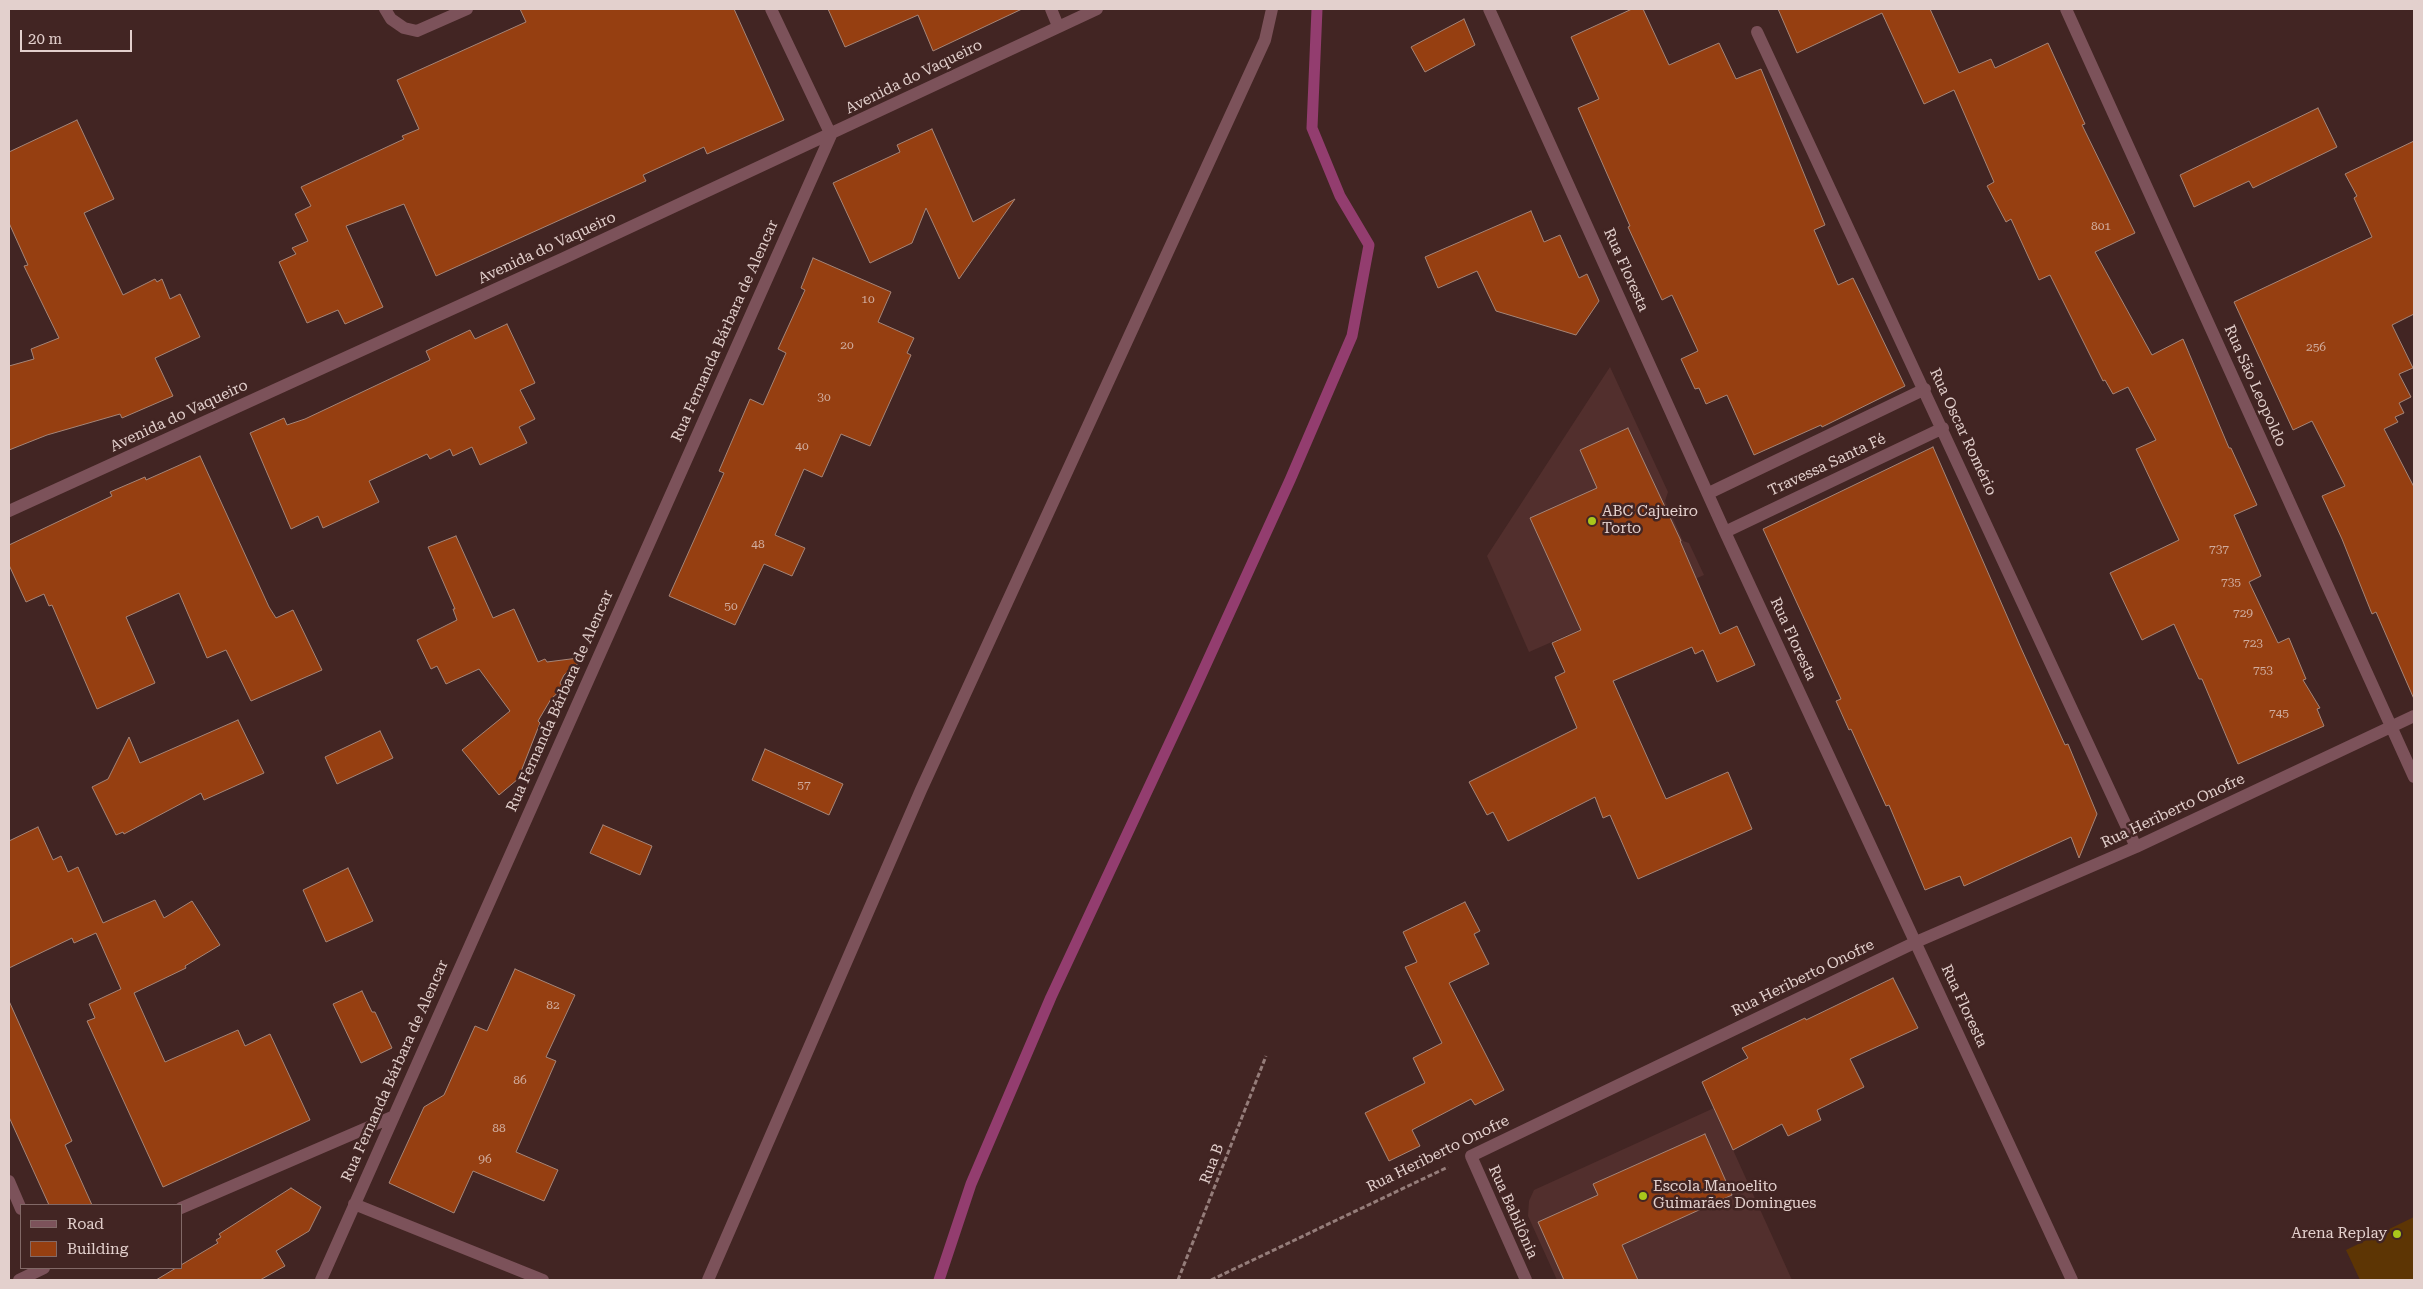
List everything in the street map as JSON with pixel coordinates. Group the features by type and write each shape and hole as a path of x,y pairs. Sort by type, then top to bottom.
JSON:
{"street":[{"path":"388,14 404,28 417,31 466,9"},
{"path":"771,9 831,135"},
{"path":"1050,9 1058,26"},
{"name":"Avenida do Vaqueiro","path":"9,511 831,135 1097,9"},
{"path":"708,1280 922,790 1265,40 1272,9"},
{"name":"Rua Floresta","path":"1489,9 1725,532 2072,1280"},
{"name":"Rua São Leopoldo","path":"2066,9 2414,777"},
{"name":"Rua Oscar Romério","path":"1757,32 1944,428 2136,847"},
{"name":"Rua Fernanda Bárbara de Alencar","path":"321,1280 831,135"},
{"name":"Travessa Santa Fé","path":"1709,493 1925,389"},
{"name":"Travessa Santa Fé","path":"1725,532 1944,428"},
{"name":"Rua Heriberto Onofre","path":"1471,1156 1916,942 2136,847 2414,716"},
{"path":"182,1208 392,1117"},
{"name":"Rua Babilônia","path":"1471,1156 1526,1280"},
{"path":"9,1181 20,1207"},
{"path":"354,1204 543,1280"},
{"path":"19,1280 42,1269"}],"path":[{"name":"Rua B","path":"1178,1280 1266,1056"},
{"name":"Rua Heriberto Onofre","path":"1211,1280 1471,1156"}],"shaded area":[{"name":"ABC Cajueiro Torto","path":"1610,367 1668,492 1665,501 1683,541 1689,543 1704,575 1529,652 1487,556"},
{"name":"Escola Manoelito Guimarães Domingues","path":"1714,1108 1792,1280 1557,1280 1528,1216 1529,1201 1534,1190"},
{"name":"Arena Replay","path":"2414,1217 2414,1280 2360,1280 2346,1250"}],"building":[{"path":"520,9 734,9 784,120 707,154 704,147 643,175 646,181 436,276 404,204 346,226 383,307 345,324 338,310 307,323 279,262 296,254 292,248 308,241 295,214 311,206 301,187 404,139 402,136 419,129 397,80 526,22"},
{"path":"828,9 1022,9 933,51 918,15 845,47"},
{"path":"1632,9 1643,9 1669,65 1719,43 1736,79 1761,69 1825,225 1814,230 1838,285 1853,278 1905,386 1822,427 1821,425 1754,455 1727,395 1706,404 1699,388 1695,389 1681,359 1698,351 1672,295 1662,300 1628,227 1630,226 1578,108 1599,99 1571,37"},
{"path":"1778,9 1930,9 1959,73 1991,59 1995,68 2048,43 2085,124 2082,125 2135,233 2095,252 2152,355 2183,339 2229,448 2231,448 2257,505 2234,515 2261,576 2249,582 2278,643 2289,638 2306,679 2303,680 2320,708 2317,709 2324,726 2238,764 2202,679 2199,679 2174,624 2142,640 2110,573 2179,540 2136,449 2156,440 2128,387 2113,394 2105,380 2103,381 2050,275 2039,280 2011,219 2006,222 1987,186 1994,182 1954,90 1924,104 1882,13 1797,53"},
{"path":"1464,19 1475,45 1425,72 1411,47"},
{"path":"2318,108 2337,147 2253,188 2249,181 2194,207 2180,175"},
{"path":"77,120 114,199 84,213 123,295 155,279 157,282 162,279 170,299 180,294 200,337 155,358 173,396 122,418 120,414 47,435 9,450 9,366 34,359 31,349 59,338 24,266 28,265 9,223 9,152"},
{"path":"932,129 973,222 1015,199 959,279 926,208 912,243 870,263 833,183 900,152 897,145"},
{"path":"2414,141 2414,314 2392,325 2413,368 2399,374 2411,397 2399,403 2404,413 2395,417 2398,422 2384,429 2414,487 2414,699 2376,612 2372,614 2342,539 2322,496 2345,486 2312,421 2293,430 2234,302 2372,237 2354,198 2357,196 2345,174"},
{"path":"1531,211 1544,242 1560,235 1579,278 1587,274 1599,301 1576,335 1496,311 1477,271 1438,288 1425,257"},
{"path":"813,258 891,292 878,322 914,338 907,353 911,355 870,446 841,434 822,477 804,469 775,535 805,548 792,576 764,564 735,625 669,596 724,473 719,471 750,399 763,405 786,353 778,349 805,290 801,288"},
{"path":"507,324 535,383 520,390 535,419 519,427 527,443 480,465 472,447 453,456 450,449 430,459 427,454 369,481 379,502 323,528 318,516 291,529 250,433 284,418 287,425 305,419 430,360 426,351 470,330 475,339"},
{"path":"1628,428 1681,541 1720,634 1737,626 1755,665 1717,682 1703,650 1695,654 1692,647 1613,681 1666,799 1728,772 1752,829 1638,879 1610,815 1603,818 1595,797 1508,841 1493,812 1487,815 1469,782 1577,728 1555,677 1565,672 1552,643 1581,630 1530,518 1597,488 1580,450"},
{"path":"1933,447 2065,745 2068,744 2097,814 2079,858 2071,837 1964,886 1960,876 1925,890 1889,805 1886,806 1851,729 1849,730 1836,701 1841,699 1763,529"},
{"path":"200,456 269,607 276,618 293,610 322,670 251,701 226,650 207,658 179,593 126,617 155,683 97,709 52,605 49,606 44,594 26,602 9,565 9,545 112,496 110,492 145,477 146,480"},
{"path":"456,536 493,618 514,609 538,662 545,659 547,662 586,657 564,675 560,683 563,688 551,699 538,721 540,723 518,779 499,795 462,750 510,711 479,669 446,684 437,666 431,669 417,640 457,620 453,609 455,609 428,547"},
{"path":"238,720 264,773 204,800 201,793 124,834 123,832 116,835 92,787 108,779 129,737 140,763"},
{"path":"380,731 393,758 337,784 325,757"},
{"path":"765,749 843,784 829,815 752,780"},
{"path":"603,825 652,846 640,875 590,853"},
{"path":"38,827 53,860 61,856 68,872 78,867 103,923 155,900 164,918 192,901 220,945 185,966 186,968 134,993 165,1062 238,1030 245,1046 270,1034 310,1120 163,1187 87,1021 95,1018 89,1004 121,989 96,933 74,943 72,938 9,968 9,841"},
{"path":"348,868 373,921 326,942 303,890"},
{"path":"1465,902 1480,931 1474,934 1489,964 1449,983 1504,1090 1475,1105 1471,1099 1412,1130 1420,1146 1389,1161 1365,1113 1425,1083 1413,1058 1442,1043 1405,967 1417,962 1403,932"},
{"path":"515,969 575,995 546,1057 556,1061 516,1152 558,1170 544,1201 473,1171 454,1213 389,1183 424,1107 444,1095 475,1026 487,1031"},
{"path":"1893,978 1918,1028 1850,1059 1864,1087 1817,1110 1821,1120 1788,1136 1782,1124 1733,1150 1702,1082 1748,1058 1742,1048 1805,1018 1806,1020"},
{"path":"362,991 372,1012 375,1012 392,1048 361,1063 333,1004"},
{"path":"9,1001 72,1141 65,1145 92,1204 49,1204 9,1117"},
{"path":"1705,1134 1732,1195 1622,1245 1638,1280 1564,1280 1538,1222 1598,1195 1593,1184"},
{"path":"291,1188 321,1207 309,1231 276,1251 285,1266 260,1280 156,1280 174,1269 182,1269 182,1264 218,1243 216,1240 221,1237 219,1234"}],"waterway":[{"path":"939,1280 971,1184 1051,997 1290,480 1352,336 1369,245 1340,196 1312,128 1317,9"}],"place":[{"name":"ABC Cajueiro Torto","path":"1592,521"},
{"name":"Escola Manoelito Guimarães Domingues","path":"1643,1196"},
{"name":"Arena Replay","path":"2397,1234"}]}
